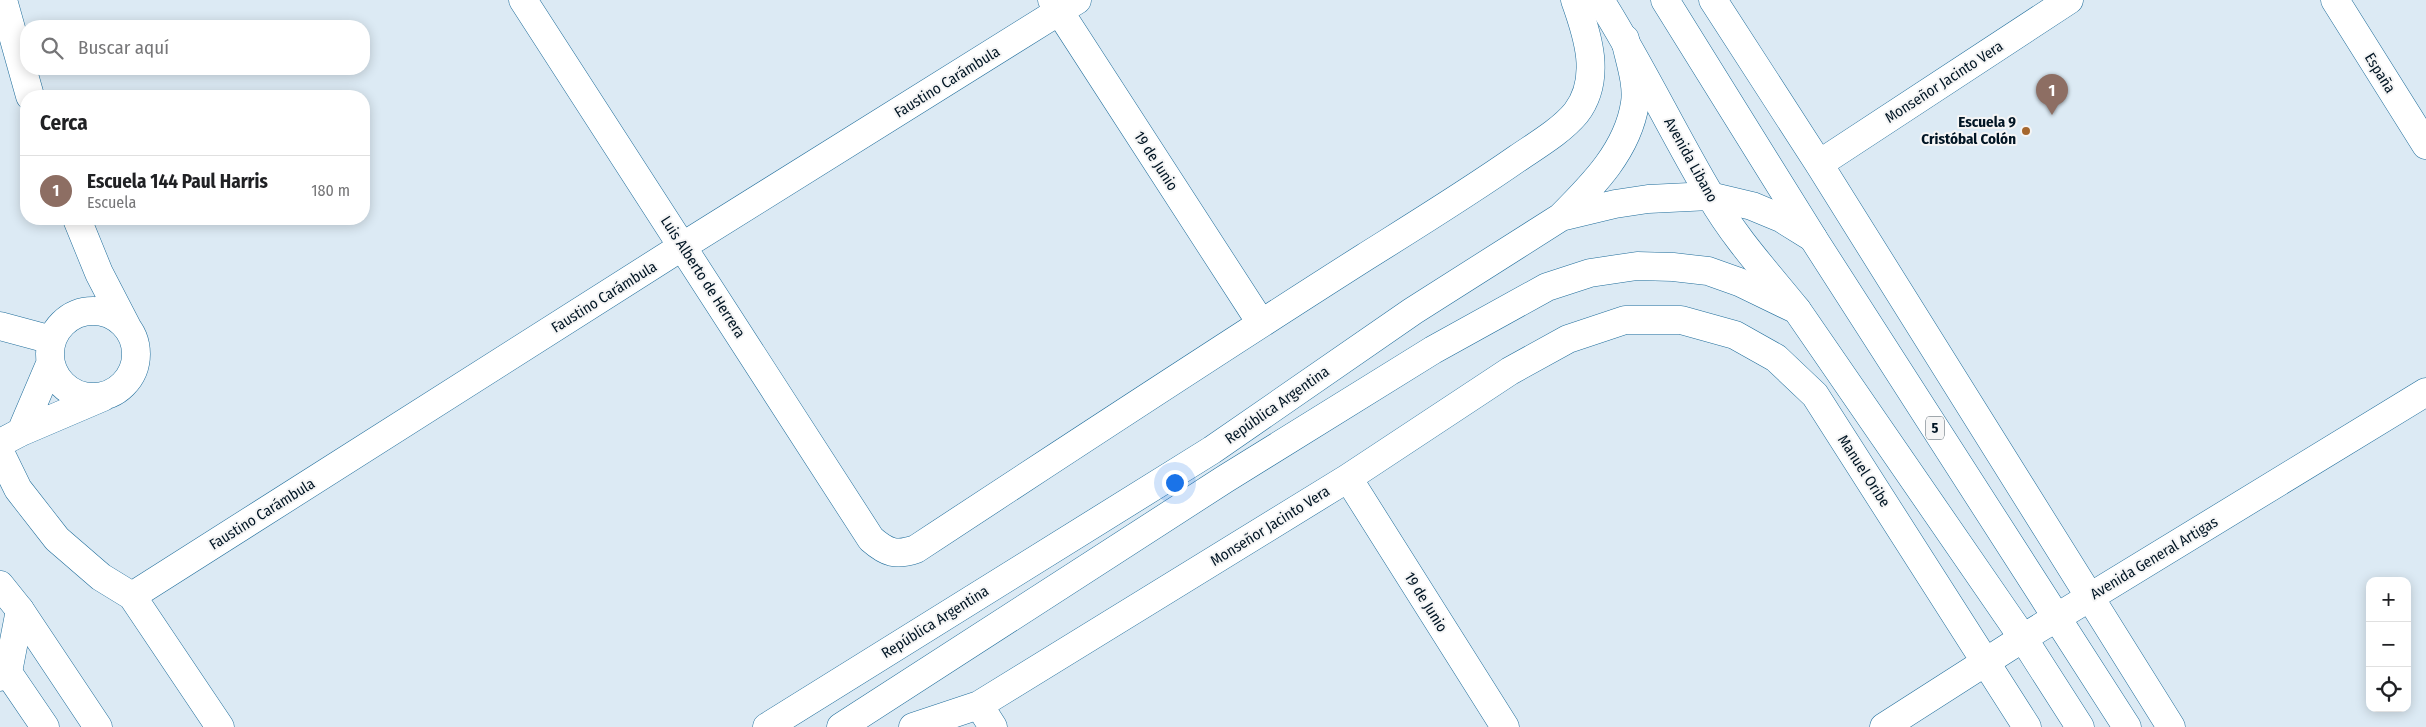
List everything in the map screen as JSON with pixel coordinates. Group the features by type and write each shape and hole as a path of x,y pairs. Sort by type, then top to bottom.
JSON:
{"main road":[{"path":"3,0 20,60"},
{"name":"Luis Alberto de Herrera","path":"523,0 871,540 885,551 904,554 916,549 1261,323"},
{"path":"1261,323 1486,180 1546,139 1575,114 1589,90 1591,62 1585,28 1575,0"},
{"name":"Avenida Libano","path":"1600,0 1625,39 1710,196 1735,233 1798,310"},
{"name":"5","path":"1665,0 1813,238 2127,727"},
{"path":"1713,0 2171,727"},
{"name":"Monseñor Jacinto Vera","path":"1818,164 2069,0"},
{"name":"España","path":"2335,0 2426,145"},
{"name":"Faustino Carámbula","path":"132,596 1063,4"},
{"name":"19 de Junio","path":"1063,4 1261,323"},
{"path":"1562,217 1594,184 1612,159 1627,132 1635,102 1633,78 1625,39"},
{"path":"24,75 28,90"},
{"name":"República Argentina","path":"767,727 1212,450 1413,311 1562,217 1615,204 1648,199 1710,196 1752,206 1781,218 1813,238"},
{"path":"10,438 118,390 130,378 136,362 136,345 99,273 80,225"},
{"path":"841,727 1225,480 1424,355 1547,287 1590,273 1637,266 1673,267 1708,271 1738,282 1798,310 2023,638 2080,727"},
{"path":"10,438 57,341 89,294 99,273"},
{"path":"102,397 85,397 70,391 57,379 57,341 84,311 101,312 116,318 128,329"},
{"name":"Monseñor Jacinto Vera","path":"913,727 979,705 1348,478 1510,372 1568,340 1625,320"},
{"name":"Manuel Oribe","path":"1625,320 1681,320 1735,334 1776,358 1815,395 2027,727"},
{"path":"0,326 57,341"},
{"name":"Avenida General Artigas","path":"1884,727 2023,638 2426,392"},
{"path":"0,452 18,489 57,539 101,577 132,596 220,727"},
{"name":"19 de Junio","path":"1348,478 1505,727"},
{"path":"0,584 20,610 98,727"},
{"path":"20,610 3,670 45,727"},
{"path":"979,705 993,727"}],"place":[{"name":"Escuela 144 Paul Harris","path":"2052,115"},
{"name":"Escuela 9 Cristóbal Colón","path":"2026,131"}]}
